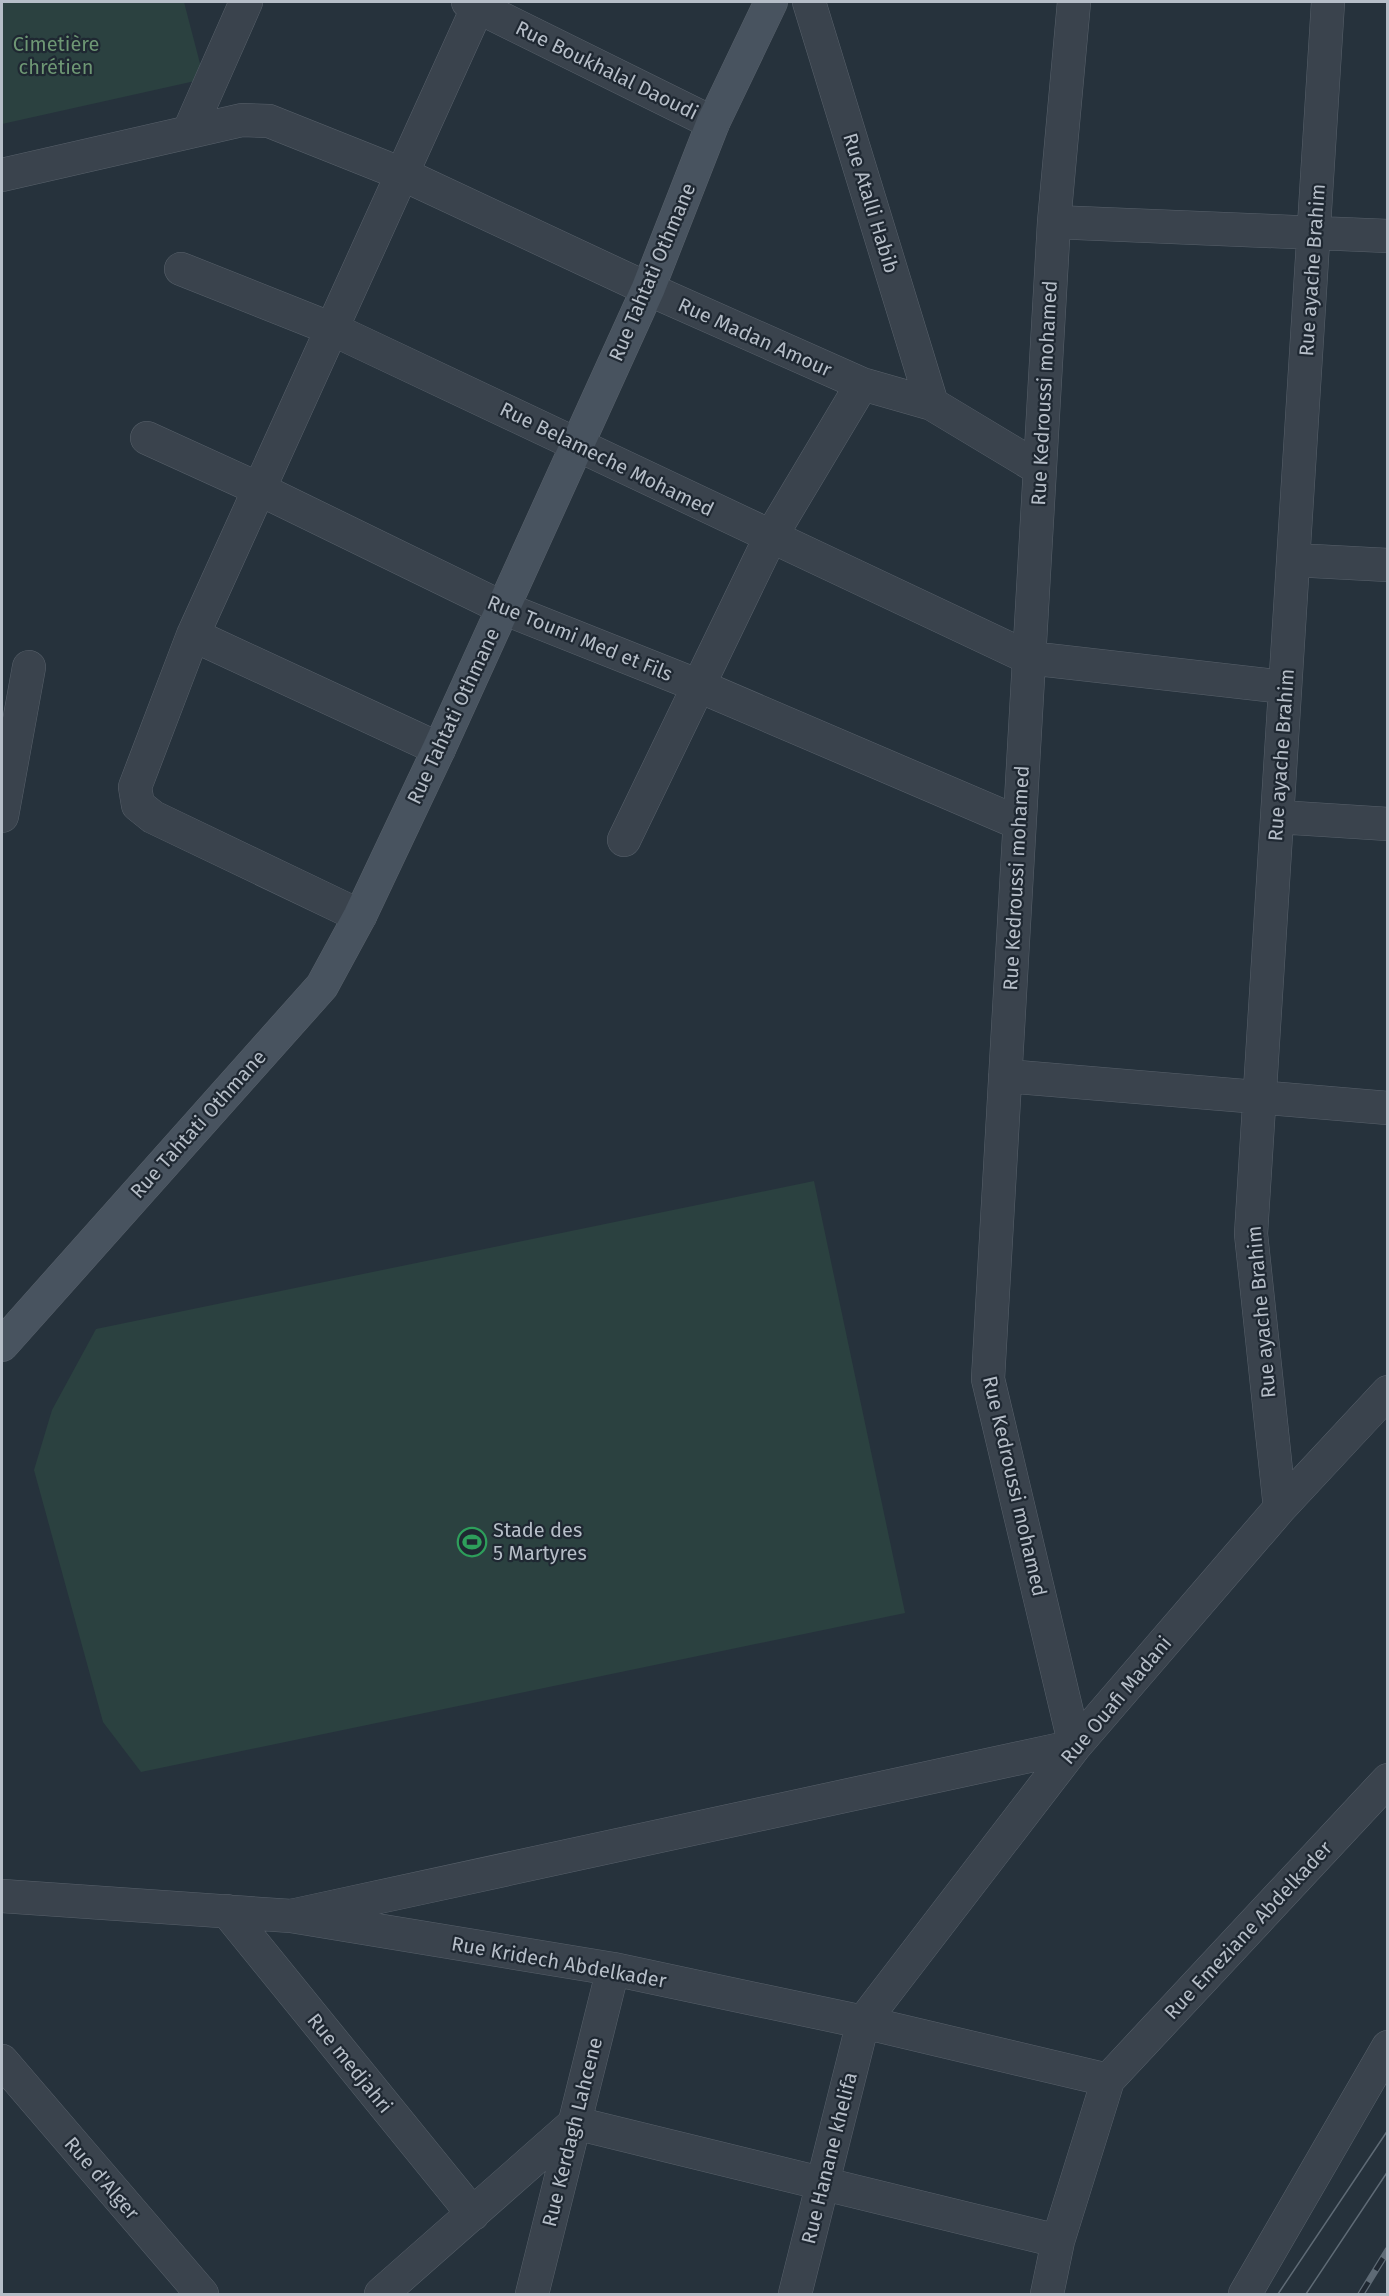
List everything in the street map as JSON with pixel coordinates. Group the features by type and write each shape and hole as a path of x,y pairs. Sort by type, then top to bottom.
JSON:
{"main road":[{"name":"Rue Tahtati Othmane","path":"2,1345 322,986 360,916 439,749 648,289 713,123 771,2"}],"street":[{"path":"2,175 189,131 246,2"},
{"name":"Rue Atalli Habib","path":"809,2 932,404"},
{"name":"Rue Kedroussi mohamed","path":"1074,2 1054,222 988,1379 1076,1746"},
{"name":"Rue ayache Brahim","path":"1280,1508 1251,1234 1328,2"},
{"path":"360,916 153,817 138,805 135,787 193,635 402,174 475,3"},
{"name":"Rue Boukhalal Daoudi","path":"475,3 713,123"},
{"name":"Rue Madan Amour","path":"189,131 242,120 269,120 402,174 648,289 862,384 932,404 1040,469"},
{"path":"1054,222 1388,236"},
{"name":"Rue Belameche Mohamed","path":"181,269 332,329 770,538 1029,658 1286,687"},
{"path":"624,840 770,538 862,384"},
{"name":"Rue Toumi Med et Fils","path":"147,438 259,489 503,608 699,686 1019,824"},
{"path":"1294,560 1388,565"},
{"path":"193,635 439,749"},
{"path":"2,816 29,667"},
{"path":"1278,817 1388,824"},
{"path":"1005,1076 1388,1108"},
{"name":"Rue Ouafi Madani","path":"862,2022 1076,1746 1280,1508 1388,1392"},
{"path":"291,1916 1076,1746"},
{"name":"Rue Emeziane Abdelkader","path":"1108,2080 1388,1780"},
{"name":"Rue Kridech Abdelkader","path":"2,1896 291,1916 613,1969 862,2022 1108,2080"},
{"name":"Rue medjahri","path":"227,1911 473,2214"},
{"name":"Rue Kerdagh Lahcene","path":"532,2295 613,1969"},
{"name":"Rue Hanane khelifa","path":"795,2295 862,2022"},
{"path":"1245,2295 1388,2047"},
{"name":"Rue d'Alger","path":"2,2061 201,2295"},
{"path":"1047,2295 1058,2241 1108,2080"},
{"path":"381,2295 575,2123 1058,2241"}],"green space":[{"name":"Cimetière chrétien","path":"2,2 184,2 204,79 2,124"},
{"name":"Stade des 5 Martyres","path":"814,1181 905,1613 141,1772 103,1722 34,1470 52,1410 96,1329"}],"tram line":[{"path":"1278,2294 1388,2130"},
{"path":"1306,2294 1388,2171"}],"railway":[{"path":"1361,2294 1388,2250"}],"place":[{"name":"Stade des 5 Martyres","path":"472,1542"}]}
